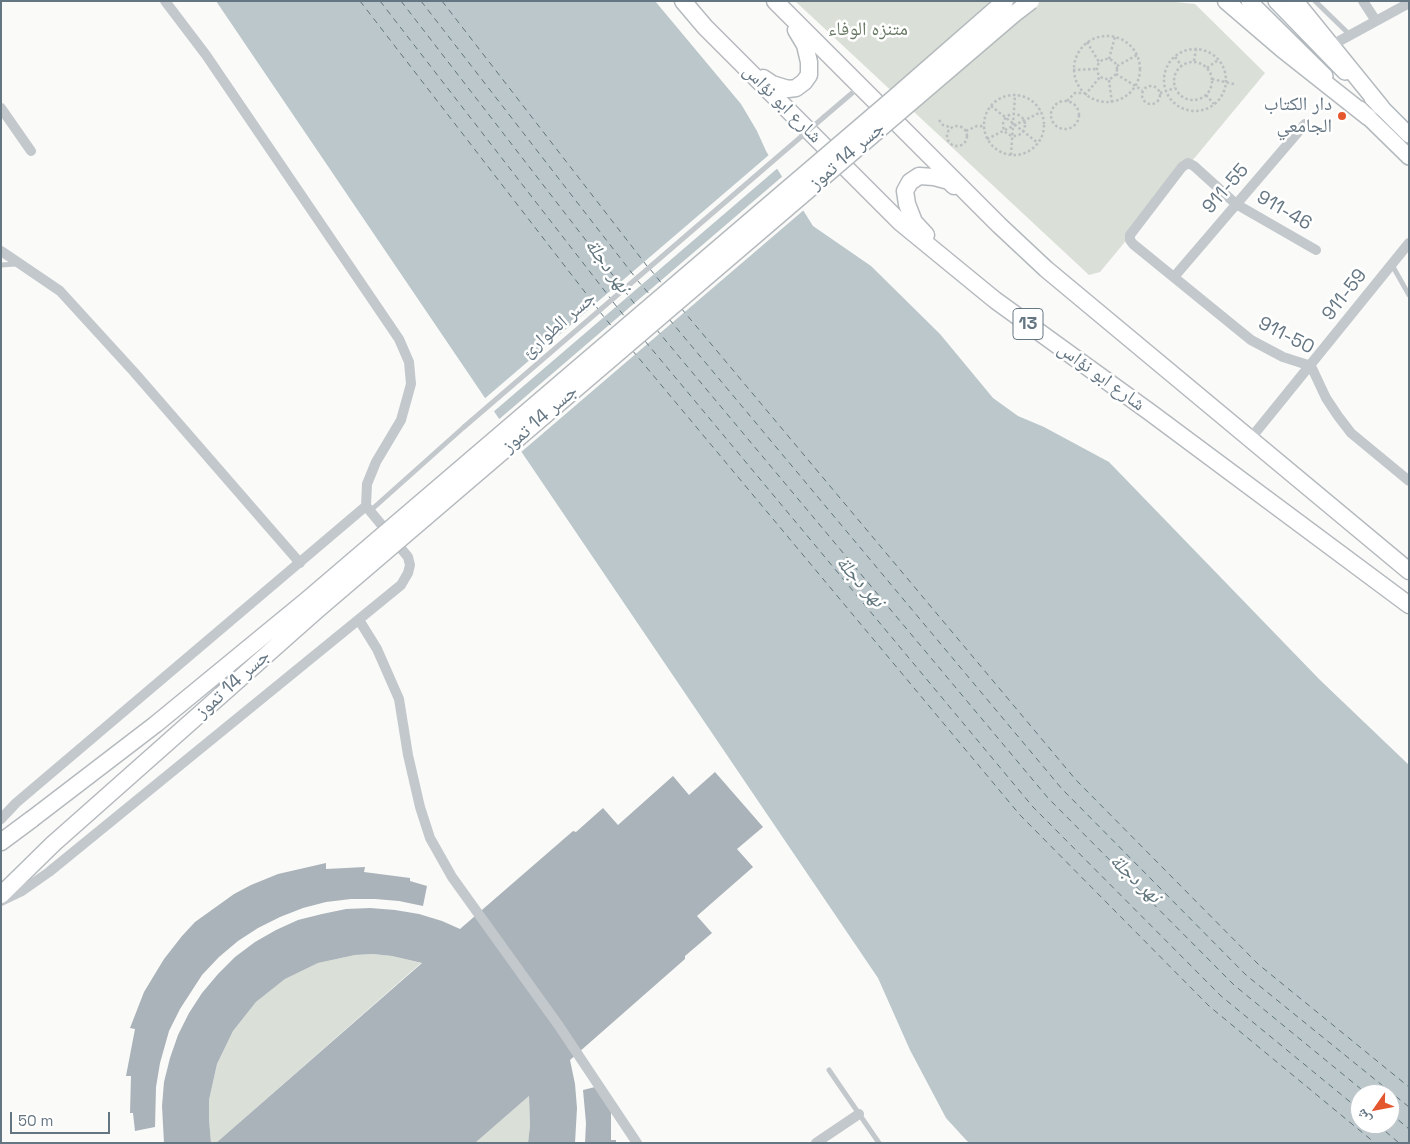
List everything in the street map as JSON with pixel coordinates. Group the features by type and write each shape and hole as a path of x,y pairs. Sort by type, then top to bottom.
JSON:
{"main road":[{"name":"شارع ابو نؤاس","path":"683,1 705,27 901,223 995,300 1151,413 1409,605"},
{"path":"705,27 757,74 772,84 788,89 796,88 809,75 810,62 805,45 793,25 773,1"},
{"path":"773,1 999,225"},
{"name":"جسر 14 تموز","path":"1,842 156,724 307,600 1005,1"},
{"name":"جسر 14 تموز","path":"1,895 53,844 323,604 1006,20 1031,1"},
{"path":"1226,1 1282,49 1409,135"},
{"path":"1250,1 1374,112"},
{"path":"1276,1 1374,112 1409,157"},
{"path":"1295,1 1332,45 1374,112"},
{"path":"995,300 945,255 914,222 907,204 905,191 910,182 919,176 934,177 948,181 973,200 1046,269 1252,438 1409,571"}],"street":[{"path":"1,901 22,891 49,872 359,620 401,585 410,565 408,557 368,508 367,484 376,462 401,420 411,384 409,362 399,339 206,55 165,1"},
{"path":"1363,1 1376,21"},
{"path":"1332,45 1409,3"},
{"path":"1,108 31,151"},
{"name":"911-55","path":"1174,277 1305,124"},
{"name":"911-46","path":"1188,163 1194,166 1236,204 1316,250"},
{"name":"911-50","path":"1188,163 1182,167 1130,235 1130,240 1251,340 1283,356 1311,366 1326,398 1351,433 1409,481"},
{"name":"911-59","path":"1252,438 1409,243"},
{"path":"1,251 60,291 300,563"},
{"path":"1,819 16,802 368,508"},
{"path":"359,620 376,649 399,699 408,755 420,807 430,838 452,877 559,1026 636,1143"},
{"path":"816,1143 859,1114"}],"lane":[{"path":"1315,1 1350,36"},
{"name":"جسر الطوارئ","path":"368,508 860,86"},
{"path":"1,265 19,264"},
{"path":"1391,264 1409,295"},
{"path":"829,1070 879,1143"}],"path":[{"path":"1067,101 1071,102 1078,109 1079,113 1077,122 1070,128 1062,128 1054,124 1051,110 1057,103 1067,101 1075,93 1084,94 1102,103 1112,103 1128,96 1136,86 1140,71 1137,55 1128,43 1115,37 1100,37 1087,42 1079,50 1073,70 1077,84 1084,94"},
{"path":"1109,59 1115,37"},
{"path":"1087,42 1099,62"},
{"path":"1194,61 1196,49"},
{"path":"1196,49 1212,55 1218,60 1223,69 1225,82 1220,97 1214,104 1207,108 1191,111 1176,104 1166,91 1164,76 1166,69 1175,57 1181,52 1196,49"},
{"path":"1116,66 1137,55"},
{"path":"1175,57 1181,65"},
{"path":"1099,62 1109,59"},
{"path":"1109,59 1116,66 1116,74 1109,80"},
{"path":"1207,68 1218,60"},
{"path":"1194,61 1207,68 1212,79 1210,90 1206,95 1195,100 1188,100 1183,98 1173,83 1175,73 1181,65 1194,61"},
{"path":"1099,62 1096,69 1100,77 1109,80"},
{"path":"1073,70 1096,69"},
{"path":"1116,74 1143,91"},
{"path":"1084,94 1100,77"},
{"path":"1212,79 1234,84"},
{"path":"1109,80 1112,103"},
{"path":"1143,91 1151,86 1160,93"},
{"path":"1160,93 1175,88"},
{"path":"1143,91 1142,100 1150,105 1158,102 1160,93"},
{"path":"1011,155 1015,95"},
{"path":"1015,95 1030,100 1041,112 1043,118 1044,126 1038,143 1026,152 1011,155 993,147 984,128 986,114 991,106 1001,98 1015,95"},
{"path":"1206,95 1214,104"},
{"path":"991,106 1038,143"},
{"path":"988,139 1041,112"},
{"path":"1014,114 1024,120 1025,128 1024,132 1019,136 1012,137 1004,131 1002,124 1006,118 1014,114"},
{"path":"1043,118 1052,120"},
{"path":"939,120 943,125 959,126 966,131 966,142 961,146 954,146 947,140 948,133 952,127"},
{"path":"966,131 977,126 984,128"}],"green space":[{"name":"متنزه الوفاء","path":"795,1 1166,1 1195,4 1265,73 1100,272 1089,275"},
{"path":"355,955 392,956 421,963 216,1143 211,1143 209,1100 217,1064 233,1031 256,1002 285,979 318,963"},
{"path":"529,1096 530,1126 528,1143 475,1143"}],"water":[{"name":"نهر دجلة","path":"216,1 655,1 741,104 766,151 813,226 871,266 940,334 993,398 1018,416 1044,427 1109,462 1320,680 1409,765 1409,1143 970,1143 946,1118 910,1050 878,978"}],"pier":[{"path":"770,154 779,167 492,413 483,400"},
{"path":"784,175 805,209 520,453 497,421"}],"building":[{"path":"715,772 763,827 737,849 753,867 697,916 712,933 570,1060 577,1108 575,1143 528,1143 530,1126 529,1096 475,1143 216,1143 422,963 373,954 355,955 318,963 285,979 256,1002 233,1031 217,1064 209,1100 211,1143 164,1143 162,1106 164,1082 178,1035 202,993 235,957 255,942 298,920 346,909 370,908 419,914 460,929 573,831 576,832 603,808 618,825 673,776 689,795"},
{"path":"326,863 326,869 365,867 364,872 410,878 410,881 427,886 423,906 375,899 326,902 280,917 238,941 202,975 180,1009 169,1031 160,1063 156,1087 155,1127 135,1131 133,1113 130,1113 131,1076 126,1076 135,1029 130,1028 144,992 164,959 195,922 234,894 278,874"},
{"path":"603,1085 611,1112 611,1140 616,1140 616,1143 585,1143 586,1123 583,1090"}],"ferry route":[{"path":"360,1 598,309"},
{"path":"380,1 611,299"},
{"path":"401,1 622,287"},
{"path":"421,1 635,277"},
{"path":"442,1 647,266"},
{"path":"650,269 663,285"},
{"path":"637,280 651,296"},
{"path":"624,290 637,307"},
{"path":"613,302 625,317"},
{"path":"681,308 1076,780 1258,964 1409,1087"},
{"path":"600,312 613,328"},
{"path":"669,319 1062,789 1246,975 1409,1107"},
{"path":"656,329 1048,798 1234,985 1355,1084"},
{"path":"645,341 1033,807 1221,996 1350,1102"},
{"path":"632,350 1020,815 1209,1006 1375,1143"},
{"path":"1400,1121 1409,1129"},
{"path":"1389,1134 1399,1143"}],"place":[{"name":"دار الكتاب الجامعي","path":"1342,116"}]}
